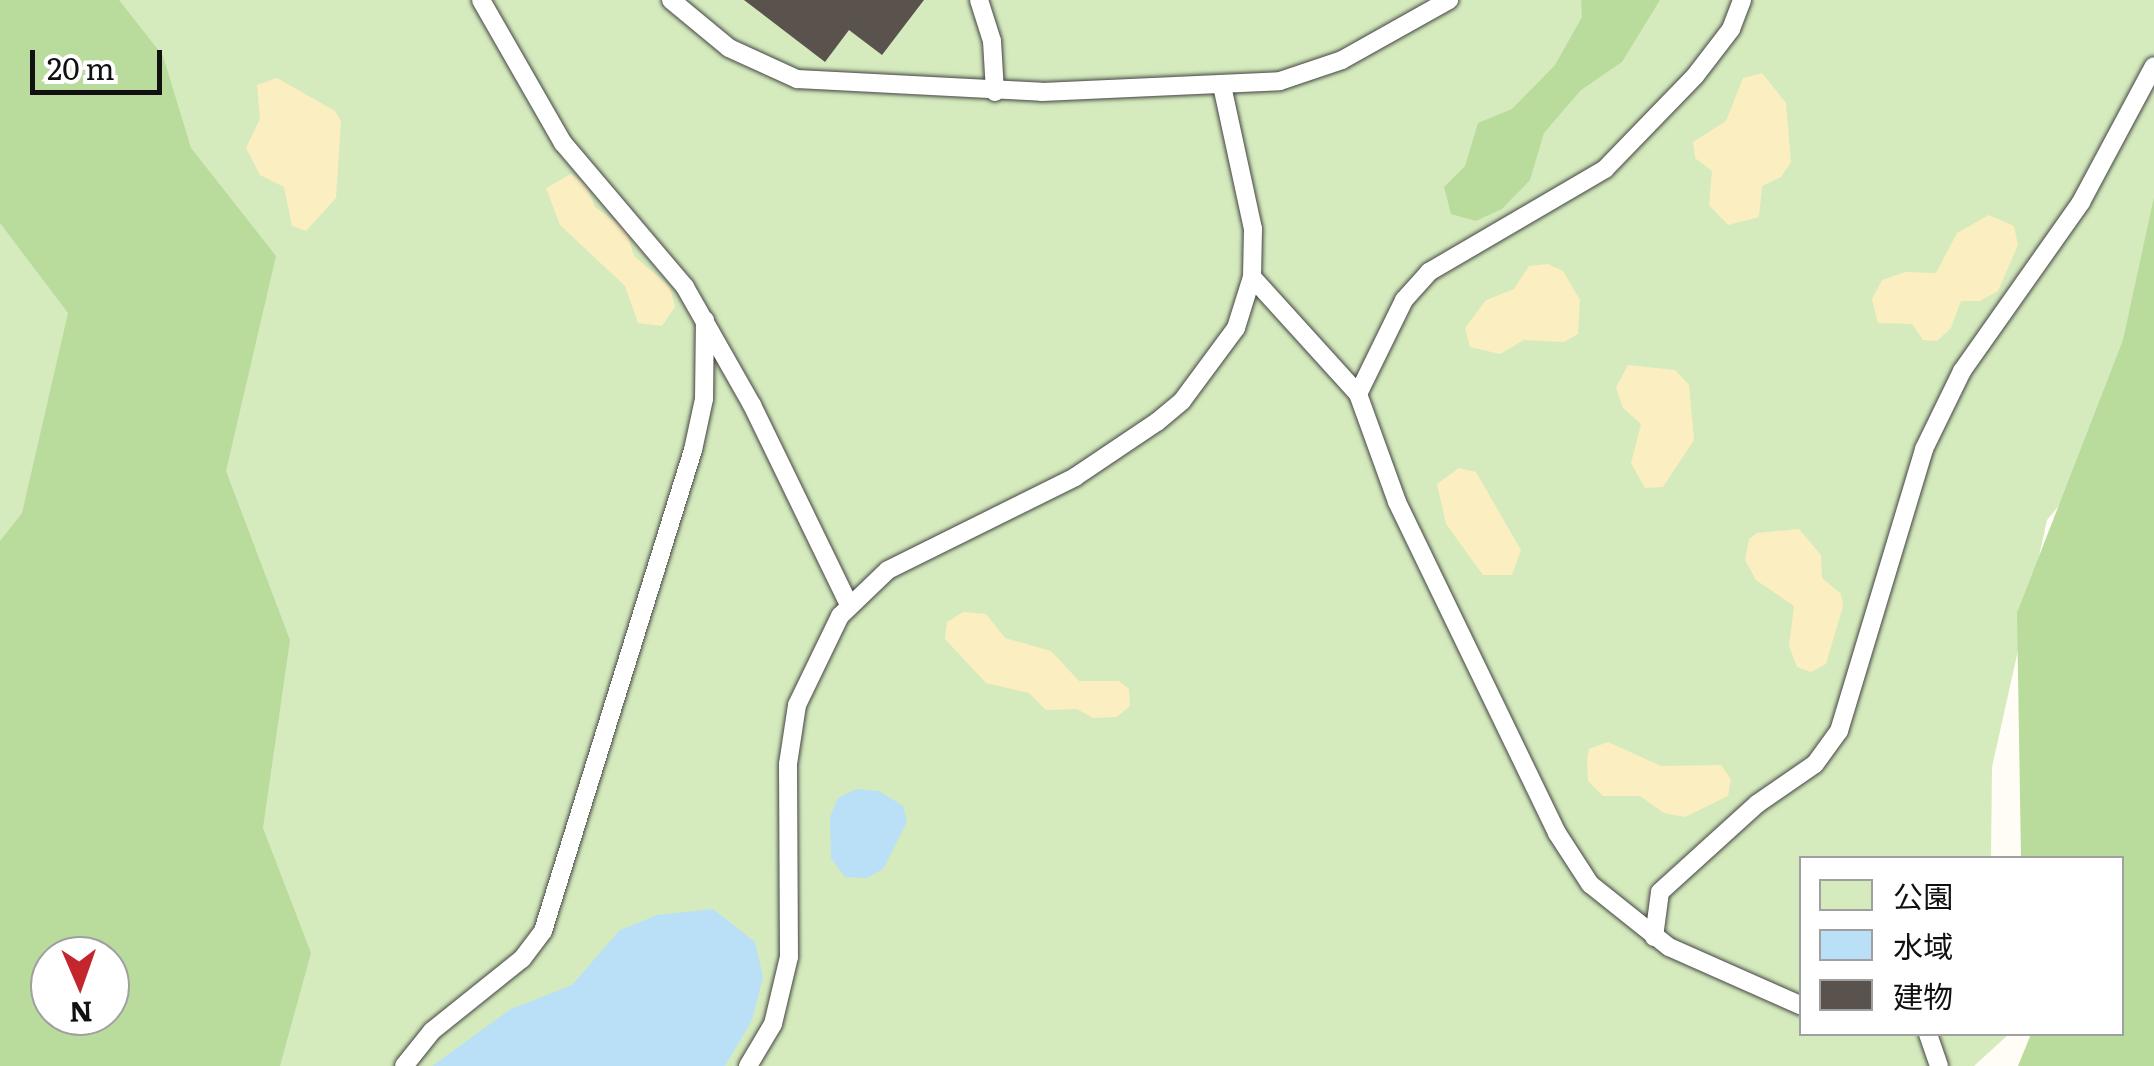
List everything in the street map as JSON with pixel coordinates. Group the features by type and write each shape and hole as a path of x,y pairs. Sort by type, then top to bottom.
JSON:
{"lane":[{"path":"481,0 563,143 656,249 705,320 849,606"},
{"path":"671,0 729,48 797,79 995,92 1280,81 1327,66 1449,0"},
{"path":"979,0 992,41 995,92"},
{"path":"1358,394 1404,300 1429,272 1605,169 1695,76 1731,29 1742,0"},
{"path":"1654,938 1660,892 1757,804 1815,764 1839,732 1924,450 1962,371 2080,202 2154,66"},
{"path":"748,1066 773,1024 788,956 788,764 796,704 810,666 849,606 888,570 1075,477 1157,422 1222,354 1252,277 1251,204 1222,86"},
{"path":"1252,277 1358,394 1397,502 1557,832 1590,884 1654,938 1712,971 1799,1005"},
{"path":"404,1066 432,1031 522,958 543,930 694,450 704,399 705,320"},
{"path":"1929,1036 1939,1066"}],"green space":[{"path":"0,0 2154,0 2154,392 2047,520 1992,767 1991,856 1799,856 1799,1036 2007,1036 1974,1066 0,1066"},
{"path":"0,0 119,0 163,56 191,148 276,256 226,471 290,640 263,828 311,953 280,1066 0,1066 0,541 22,513 68,313 0,223"},
{"path":"1581,0 1660,0 1622,62 1581,90 1544,133 1530,180 1502,209 1476,221 1451,214 1444,187 1465,166 1478,123 1512,109 1555,65 1582,17"},
{"path":"2154,197 2154,1066 2018,1066 2030,1036 2124,1036 2124,856 2021,856 2017,613 2123,340"}],"sand":[{"path":"1762,73 1786,103 1791,162 1781,177 1762,186 1759,217 1728,225 1709,205 1712,171 1695,158 1693,142 1726,121 1743,78"},
{"path":"277,78 335,111 341,121 336,198 306,231 292,226 284,187 260,175 246,148 260,119 257,85"},
{"path":"571,174 586,185 595,207 626,230 634,256 670,287 675,307 662,326 638,323 625,286 560,225 546,188"},
{"path":"1989,215 2014,226 2018,245 1998,291 1980,301 1961,301 1951,328 1937,341 1923,340 1912,324 1878,323 1872,299 1882,280 1905,272 1936,273 1957,233"},
{"path":"1548,264 1563,271 1580,300 1578,334 1564,342 1524,340 1500,354 1470,347 1465,328 1486,300 1514,289 1529,266"},
{"path":"1628,365 1675,370 1689,385 1694,440 1663,487 1645,488 1631,463 1641,424 1623,408 1616,387"},
{"path":"1459,468 1476,472 1521,550 1512,575 1483,575 1446,524 1437,484"},
{"path":"1799,529 1821,555 1822,578 1841,594 1843,606 1826,664 1811,672 1797,667 1789,646 1794,606 1756,580 1745,560 1749,539 1757,533"},
{"path":"963,612 986,614 1005,638 1051,651 1079,681 1119,681 1129,689 1130,706 1117,717 1093,718 1077,709 1046,710 1029,693 986,683 945,639 947,622"},
{"path":"1608,742 1661,766 1721,765 1731,779 1728,796 1685,817 1664,813 1640,796 1603,796 1588,781 1587,759 1589,749"}],"water":[{"path":"856,789 879,791 903,806 907,822 883,869 867,878 845,877 831,858 830,817 838,798"},
{"path":"713,909 755,942 763,977 752,1020 725,1066 432,1066 511,1009 572,985 620,930 657,915"}],"building":[{"path":"744,0 924,0 882,55 849,30 825,62"}]}
